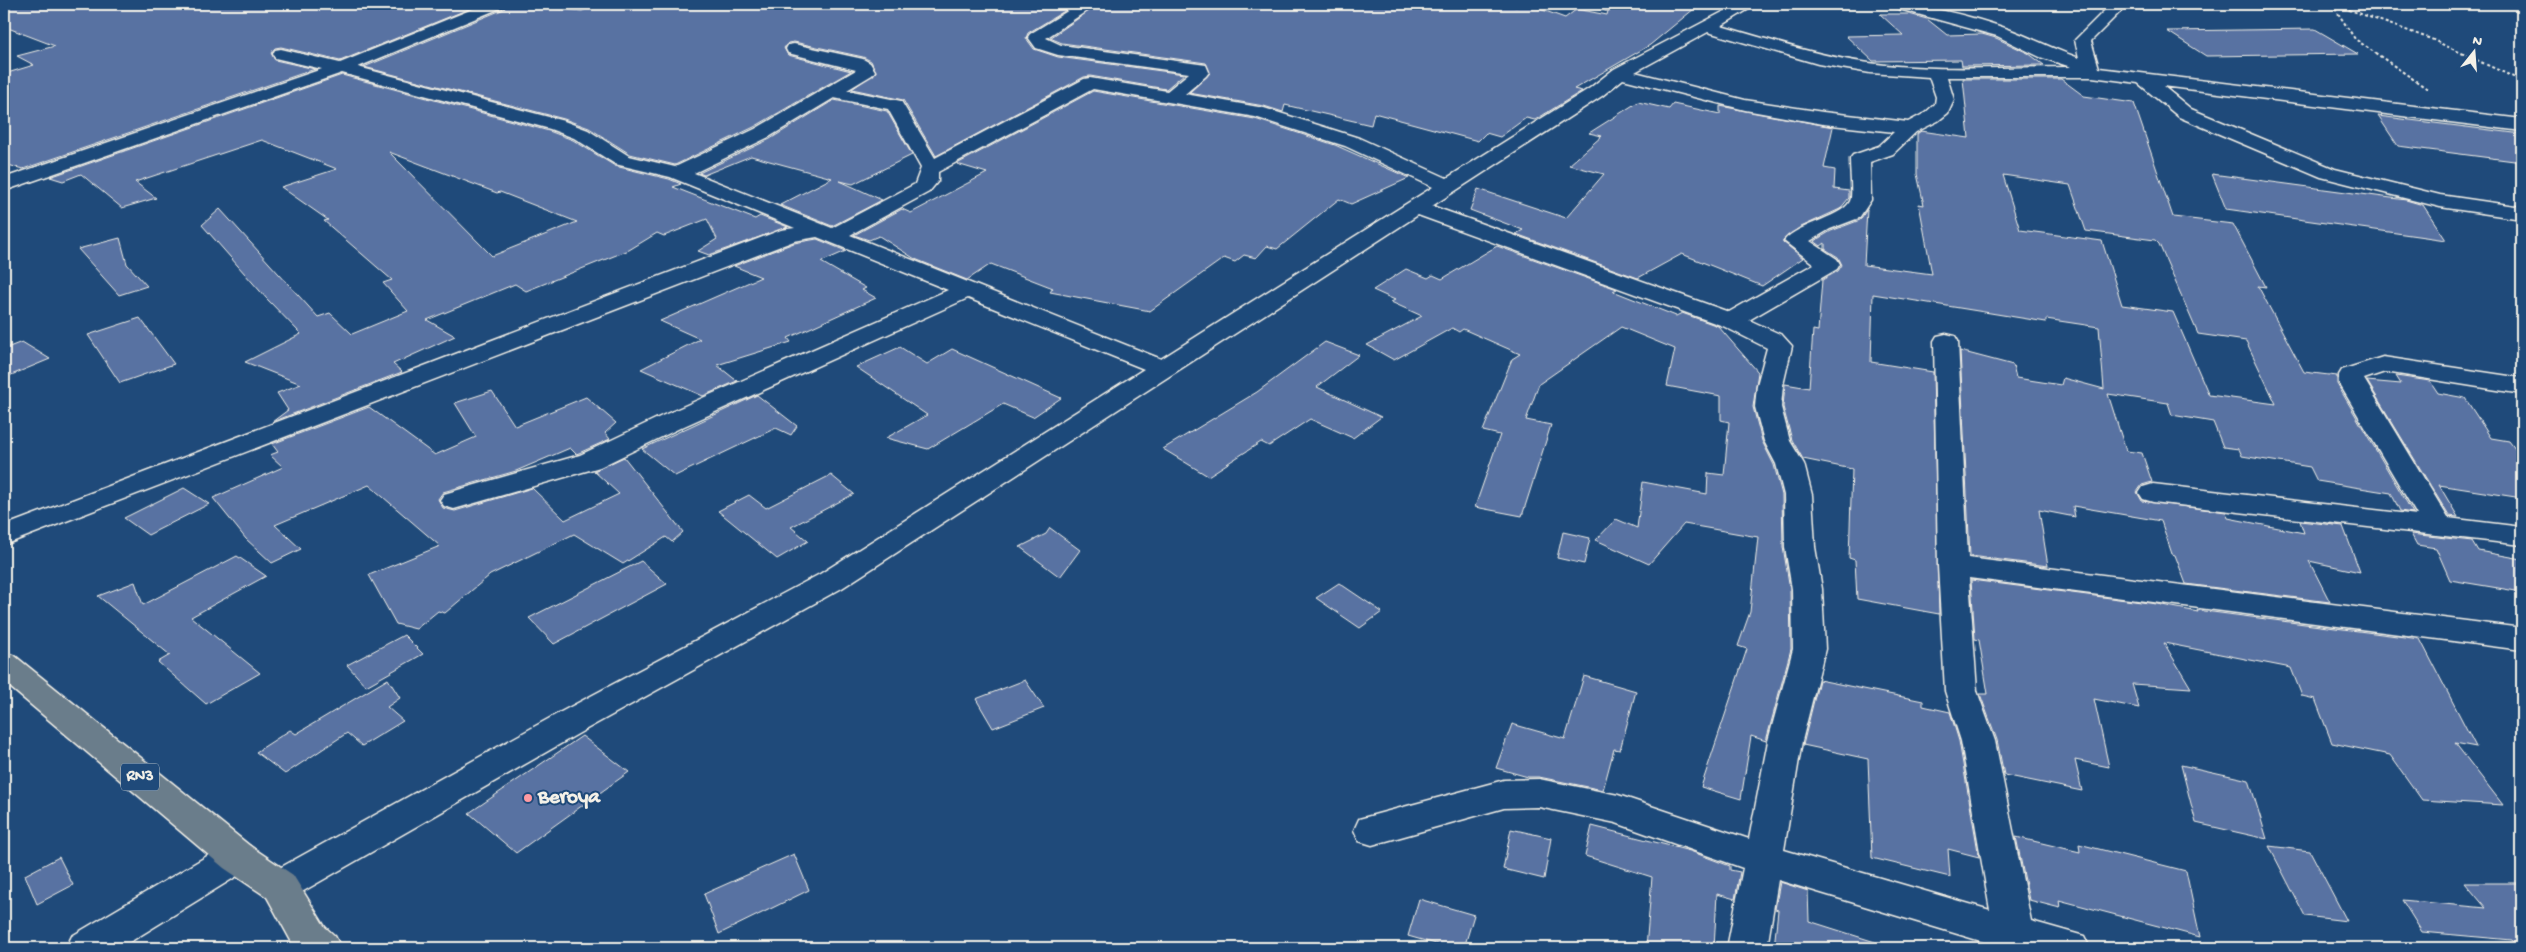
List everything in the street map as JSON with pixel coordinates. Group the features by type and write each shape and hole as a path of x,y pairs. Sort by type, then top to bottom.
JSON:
{"highway":[{"name":"RN3","path":"4,664 236,857 280,886 311,945"}],"street":[{"path":"4,185 341,68 498,4"},
{"path":"1089,4 1036,36 1042,44 1058,50 1200,69 1200,72 1172,96"},
{"path":"280,886 570,722 830,581 1165,369 1596,92 1620,73 1749,4"},
{"path":"1897,4 2003,34 2092,71"},
{"path":"2092,71 2083,40 2120,4"},
{"path":"1708,27 1841,64 1936,72 2092,71 2522,125"},
{"path":"677,173 762,133 866,72 864,67 794,49"},
{"path":"281,54 557,125 581,134 622,160 677,173 1165,369"},
{"path":"1620,73 1745,104 1823,118 1909,128 1920,126 1943,107 1945,99 1936,72"},
{"path":"2143,78 2185,113 2328,173 2440,200 2522,213"},
{"path":"4,536 789,234 827,233 922,188 928,180 928,172 931,168 1090,83 1258,112 1343,139 1447,186"},
{"path":"833,92 895,105 931,168"},
{"path":"1731,321 1829,264 1795,241 1822,225 1852,214 1861,200 1860,159 1886,150 1909,128"},
{"path":"1416,207 1731,321 1773,340 1780,346 1770,384 1768,407 1776,441 1790,464 1798,495 1800,547 1807,589 1809,649 1785,741 1762,859 1748,948"},
{"path":"454,500 590,461 673,420 966,290"},
{"path":"1946,341 1954,566 1962,691 1978,740 2014,941"},
{"path":"2438,525 2352,382 2351,375 2383,364 2522,386"},
{"path":"2152,493 2522,536"},
{"path":"1954,566 2522,639"},
{"path":"1372,830 1504,794 1539,793 1618,809 1762,859 2014,941 2070,948"},
{"path":"86,948 236,857"}],"path":[{"path":"2332,4 2431,38 2522,81"},
{"path":"2332,4 2355,39 2469,118"}],"building":[{"path":"9,4 481,4 340,61 281,47 275,48 271,53 275,60 315,69 23,169 4,164 4,74 34,65 17,56 55,46 8,28"},
{"path":"508,4 582,11 598,4 1076,4 1028,33 1026,38 1034,49 1058,57 1184,74 1166,89 1090,76 1084,77 936,156 903,100 852,89 876,72 871,61 863,57 794,42 788,43 784,48 788,55 851,71 754,127 675,165 630,154 589,128 564,119 364,67 504,9"},
{"path":"1099,4 1178,4 1207,8 1207,4 1504,4 1516,7 1526,4 1565,18 1577,9 1607,15 1608,11 1615,7 1615,4 1700,4 1650,45 1574,89 1582,91 1535,120 1526,118 1500,137 1486,133 1478,141 1374,113 1371,125 1285,105 1283,112 1264,106 1189,93 1210,73 1206,63 1062,43 1050,38"},
{"path":"1880,14 1909,14 1927,19 1947,35 1982,34 1996,38 2028,53 2044,65 1962,66 1961,60 1873,61 1846,36 1903,35"},
{"path":"2315,29 2358,54 2206,56 2167,31"},
{"path":"342,75 549,131 573,140 615,166 669,179 681,184 673,187 755,219 760,216 788,227 709,255 698,251 717,239 707,219 664,236 657,233 629,250 526,291 515,284 427,320 455,336 393,364 402,372 272,422 288,410 277,393 301,384 245,362 301,334 267,299 202,225 220,209 318,317 330,313 352,334 408,311 383,283 392,280 324,221 328,220 281,187 337,169 262,140 135,182 156,198 122,208 81,174 63,181 50,177","holes":["389,152 497,193 500,192 577,222 492,256"]},
{"path":"1963,79 2061,79 2084,96 2134,103 2173,217 2233,224 2266,287 2258,286 2304,372 2337,376 2337,384 2413,513 2400,511 2391,493 2317,481 2310,467 2242,456 2239,449 2223,447 2213,422 2172,415 2168,403 2108,394 2126,451 2142,453 2152,482 2142,485 2137,492 2142,501 2226,512 2228,518 2304,533 2300,521 2343,526 2360,572 2309,561 2330,602 2186,584 2175,555 2172,554 2161,521 2073,506 2075,517 2039,510 2048,566 1970,556 1960,351 2013,365 2016,378 2061,385 2063,378 2104,389 2099,327 2046,319 2046,322 1873,294 1871,362 1933,372 1939,614 1857,599 1855,560 1849,558 1852,469 1803,459 1792,440 1783,407 1785,384 1809,388 1813,330 1818,331 1822,280 1838,271 1842,265 1838,257 1825,249 1825,243 1821,246 1814,241 1831,231 1860,220 1867,209 1864,265 1932,274 1919,204 1924,205 1917,174 1917,134 1921,131 1969,138","holes":["2003,175 2070,185 2086,231 2155,240 2159,244 2198,334 2246,341 2276,404 2209,395 2173,312 2122,305 2102,241 2020,230"]},
{"path":"1093,91 1255,119 1335,145 1409,178 1351,204 1339,199 1277,249 1267,246 1256,258 1244,255 1235,262 1224,258 1150,311 1050,292 1053,288 991,264 967,280 915,259 879,236 869,240 854,235 902,209 911,213 987,173 957,164"},
{"path":"834,100 887,111 912,155 853,184 840,181 882,200 832,226 780,205 832,178 751,156 704,175 699,173 770,139"},
{"path":"1638,102 1669,109 1673,104 1720,114 1720,106 1833,127 1824,168 1835,170 1834,189 1849,191 1849,198 1840,209 1799,228 1783,240 1803,258 1762,286 1682,254 1638,278 1516,234 1523,230 1470,210 1478,189 1566,218 1604,174 1569,165 1602,136 1589,133"},
{"path":"2378,116 2522,134 2522,162 2398,146"},
{"path":"2212,174 2406,200 2423,205 2446,240 2226,209"},
{"path":"120,238 127,264 147,286 119,295 78,249"},
{"path":"817,239 846,251 821,262 866,288 862,290 876,298 788,338 791,342 717,365 737,381 703,396 641,369 700,339 660,321 761,277 734,266 794,243"},
{"path":"1497,246 1617,289 1613,291 1676,316 1682,313 1718,326 1758,372 1753,407 1762,441 1774,465 1782,495 1783,547 1790,589 1791,649 1766,741 1751,736 1741,799 1701,787 1747,649 1738,646 1750,612 1758,537 1684,524 1649,564 1596,540 1616,519 1637,528 1643,482 1707,494 1708,473 1724,475 1729,422 1721,420 1721,396 1667,386 1675,349 1621,327 1539,384 1526,420 1551,425 1522,516 1475,507 1500,435 1483,431 1512,359 1520,354 1463,329 1459,332 1452,328 1394,360 1367,345 1422,316 1391,302 1395,300 1373,290 1406,269 1428,278 1433,275 1442,279"},
{"path":"140,318 174,364 120,383 88,335"},
{"path":"22,342 50,359 4,378 4,349"},
{"path":"1325,342 1359,355 1317,387 1381,417 1353,438 1310,419 1269,446 1261,442 1208,476 1163,449 1257,392"},
{"path":"900,347 927,364 952,349 1061,398 1033,417 1003,404 928,449 886,438 927,415 856,367"},
{"path":"2396,376 2430,381 2438,393 2465,398 2491,438 2509,441 2522,458 2522,498 2439,485 2458,517 2449,516 2367,381 2401,384"},
{"path":"492,391 515,426 586,397 616,423 605,433 610,439 579,453 576,454 570,448 516,471 443,492 438,499 443,508 455,511 532,488 565,520 619,494 594,471 624,457 683,532 672,542 666,537 623,564 574,534 490,575 445,613 438,611 416,629 396,624 369,575 440,546 369,485 275,525 301,549 272,563 246,539 213,498 283,467 270,455 278,452 272,444 369,407 435,455 476,437 455,403"},
{"path":"757,395 797,426 791,435 776,428 675,476 642,449"},
{"path":"831,475 854,494 791,527 808,541 777,559 718,511 749,495 766,508"},
{"path":"184,488 209,504 148,535 124,518"},
{"path":"1050,528 1080,550 1060,577 1020,547 1046,534"},
{"path":"1563,532 1590,538 1584,564 1557,558"},
{"path":"2411,534 2472,541 2478,551 2522,559 2522,592 2450,580 2436,548 2417,545"},
{"path":"237,556 266,576 191,617 260,673 206,704 158,662 170,655 98,596 135,582 143,605"},
{"path":"641,561 667,584 554,644 529,618"},
{"path":"1971,580 2157,604 2198,612 2197,610 2420,639 2476,747 2455,743 2503,805 2422,800 2390,755 2332,743 2315,699 2302,696 2291,668 2164,643 2191,688 2132,684 2139,708 2094,699 2109,767 2075,760 2082,791 2004,775 1997,740 1980,694 1988,694 1979,640 1975,639"},
{"path":"1339,583 1382,612 1360,628 1316,598"},
{"path":"404,635 423,654 366,686 347,665"},
{"path":"1584,676 1636,691 1620,750 1614,749 1603,790 1539,777 1528,777 1496,768 1512,724 1565,739"},
{"path":"388,679 400,698 387,707 403,721 362,746 347,733 285,774 256,752 290,730 296,734"},
{"path":"1025,680 1044,708 993,728 976,699"},
{"path":"1819,680 1923,701 1923,706 1950,712 1959,741 1979,857 1948,849 1950,877 1872,858 1868,759 1803,745"},
{"path":"582,736 629,772 516,853 469,813"},
{"path":"2181,765 2249,780 2267,839 2196,823"},
{"path":"1592,826 1690,851 1730,866 1730,870 1740,872 1735,899 1717,894 1714,948 1646,948 1652,877 1585,856"},
{"path":"1511,829 1551,838 1544,879 1503,869"},
{"path":"2016,837 2080,852 2079,844 2186,871 2200,937 2059,900 2060,908 2029,900"},
{"path":"2269,846 2310,851 2347,921 2305,916"},
{"path":"794,854 809,890 719,934 704,894"},
{"path":"59,857 73,885 37,904 25,875"},
{"path":"1780,882 1808,891 1809,921 1875,942 1874,948 1774,948 1778,910 1775,909"},
{"path":"2465,883 2522,883 2522,948 2518,948 2512,940 2422,932 2402,900 2486,908"},
{"path":"1419,899 1474,915 1464,948 1450,948 1408,936"}],"place":[{"name":"Beroya","path":"528,798"}]}
